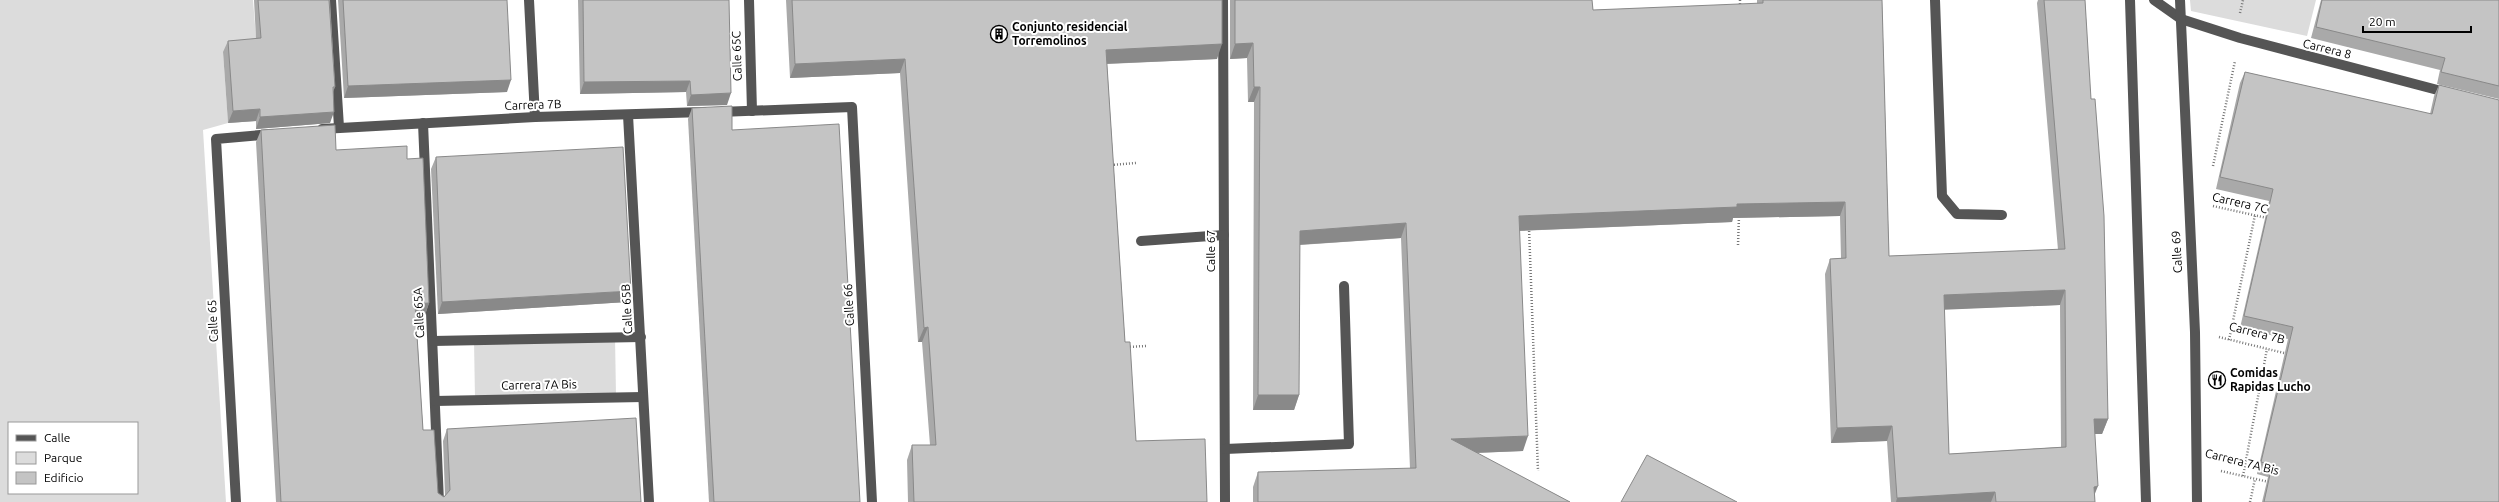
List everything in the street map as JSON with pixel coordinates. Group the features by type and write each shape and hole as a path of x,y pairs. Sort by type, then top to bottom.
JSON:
{"street":[{"path":"331,0 339,127"},
{"path":"529,0 535,117"},
{"name":"Calle 65C","path":"749,0 752,111"},
{"name":"Calle 67","path":"1222,0 1226,502"},
{"path":"1935,0 1942,196 1958,214 2002,214"},
{"path":"2130,0 2146,502"},
{"name":"Carrera 8","path":"2154,0 2181,19 2240,38 2460,96"},
{"name":"Calle 69","path":"2180,0 2187,200 2195,332 2195,464 2197,502"},
{"name":"Carrera 7B","path":"308,130 339,127 535,117 852,107"},
{"name":"Calle 66","path":"852,107 872,502"},
{"name":"Calle 65B","path":"628,115 649,502"},
{"name":"Calle 65A","path":"423,123 439,502"},
{"name":"Calle 65","path":"236,502 216,140 285,133"},
{"path":"1141,241 1224,235"},
{"path":"1225,449 1349,444 1344,286"},
{"path":"433,341 641,337"},
{"name":"Carrera 7A Bis","path":"435,401 643,397"}],"path":[{"path":"1740,0 1740,8"},
{"path":"2212,174 2240,38"},
{"path":"1105,165 1136,163"},
{"name":"Carrera 7C","path":"2187,200 2270,219"},
{"path":"1738,246 1739,214"},
{"path":"2229,340 2255,215"},
{"path":"1529,224 1538,471"},
{"name":"Carrera 7B","path":"2195,332 2290,355"},
{"path":"1123,347 1146,346"},
{"path":"2243,476 2267,349"},
{"name":"Carrera 7A Bis","path":"2195,464 2270,482"},
{"path":"2250,502 2255,479"}],"green space":[{"path":"0,0 253,0 257,50 223,52 228,123 203,130 226,502 0,502"},
{"path":"2190,0 2316,0 2307,36 2191,11"},
{"path":"615,337 616,396 475,399 474,340"}],"building":[{"path":"258,0 329,0 335,87 333,87 334,112 260,117 260,109 233,111 228,41 261,38"},
{"path":"343,0 507,0 511,80 348,86"},
{"path":"583,0 729,0 731,93 691,95 690,81 584,82"},
{"path":"792,0 1222,0 1222,44 1106,50 1125,342 1130,342 1136,441 1205,439 1207,502 914,502 912,445 936,445 928,327 924,328 905,59 795,64"},
{"path":"1235,0 1592,0 1593,10 1763,3 1763,0 1882,0 1889,256 2065,249 2044,0 2085,0 2091,99 2095,99 2104,216 2108,419 2094,419 2098,486 2094,487 2095,502 1996,502 1995,492 1897,498 1892,426 1837,428 1830,259 1846,258 1845,202 1737,204 1737,207 1519,216 1528,436 1451,439 1570,502 1258,502 1258,472 1416,468 1406,223 1300,231 1299,395 1258,395 1260,87 1254,87 1253,43 1235,44","holes":["2065,290 2066,447 1949,454 1944,295"]},
{"path":"2322,0 2499,0 2499,86 2441,72 2445,58 2316,27"},
{"path":"2245,72 2432,114 2439,85 2499,100 2499,502 2264,502 2272,465 2261,462 2293,327 2244,316 2273,189 2220,177"},
{"path":"732,106 732,130 839,124 860,502 714,502 692,108"},
{"path":"335,125 336,150 407,146 407,159 423,158 429,303 415,304 423,430 434,430 438,493 444,497 450,490 447,429 636,418 641,502 281,502 261,130"},
{"path":"623,147 631,291 442,302 436,157"},
{"path":"1647,455 1737,502 1621,502"}],"place":[{"name":"Conjunto residencial Torremolinos","path":"999,34"},
{"name":"Comidas Rapidas Lucho","path":"2217,380"}]}
